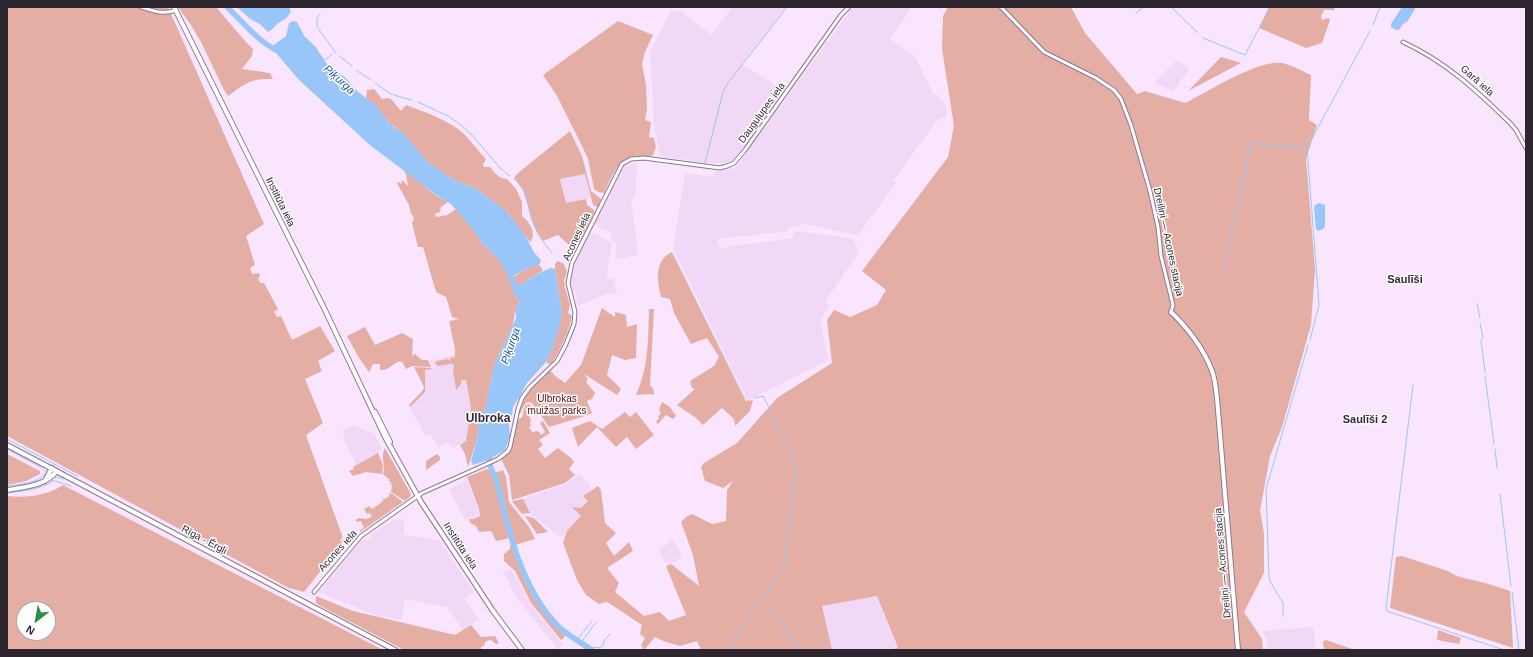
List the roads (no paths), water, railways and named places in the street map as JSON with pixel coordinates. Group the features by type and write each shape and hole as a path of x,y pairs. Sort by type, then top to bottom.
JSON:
{"main road":[{"name":"Institūta iela","path":"175,8 370,405 387,436 390,447 418,496 498,618 522,650"},
{"name":"Dreiliņi — Acones stacija","path":"1170,312 1187,329 1199,346 1212,370 1214,379 1218,406 1238,650"},
{"name":"Rīga - Ērgļi","path":"7,445 395,650"},
{"path":"45,481 52,468"},
{"path":"7,490 34,485 45,481 51,478 57,471"}],"street":[{"path":"141,7 162,12 170,12 175,8"},
{"name":"Dauguļupes iela","path":"656,159 712,168 728,166 734,163 745,150 841,16 850,7"},
{"name":"Dreiliņi — Acones stacija","path":"1001,7 1044,52 1059,61 1096,78 1114,90 1121,99 1131,124 1154,208 1158,227 1161,256 1173,305 1170,312"},
{"name":"Garā iela","path":"1403,42 1432,56 1455,72 1510,123 1516,130 1526,148"},
{"name":"Acones iela","path":"314,592 355,541 418,496 494,461 503,456 510,448 518,409 522,398 533,384 557,361 574,324 575,312 568,283 572,263 618,169 622,164 631,159 656,159"}],"water":[{"path":"237,7 289,7 291,11 287,18 268,32"},
{"path":"1402,7 1416,7 1407,22 1403,24 1399,30 1396,30 1391,27 1391,24"},
{"path":"293,21 297,22 305,37 315,46 329,67 345,77 357,91 376,106 391,125 402,132 428,162 450,178 475,188 506,211 525,235 535,254 541,260 539,265 526,269 510,278 497,257 486,248 451,204 439,197 371,146 299,80 271,47 286,36 289,23"},
{"path":"1319,203 1325,205 1325,226 1323,229 1318,231 1316,229 1314,207"},
{"path":"551,268 555,269 562,313 553,348 546,362 527,383 513,407 509,423 510,436 505,450 488,460 473,465 471,461 477,439 478,427 486,405 494,366 516,318 515,310 520,302 514,294 511,283 514,281 517,286"}],"waterway":[{"name":"Piķurga","path":"227,7 257,36 276,50"},
{"path":"705,163 723,92 727,84 787,7"},
{"path":"1136,13 1144,7"},
{"path":"1171,7 1198,33"},
{"path":"1203,38 1245,55 1270,7"},
{"path":"1373,25 1380,7"},
{"path":"320,14 317,18 317,27 336,53"},
{"path":"1310,340 1319,305 1307,148 1370,31"},
{"path":"325,60 332,54"},
{"path":"339,56 352,66"},
{"path":"356,70 371,80"},
{"path":"375,83 391,94 411,100"},
{"path":"418,102 448,116 461,125 472,135 500,168 510,176"},
{"path":"1246,143 1307,148"},
{"path":"1224,266 1251,143"},
{"path":"515,179 523,188 527,198 530,215 536,229 543,242 552,253"},
{"name":"Piķurga","path":"509,271 517,288"},
{"path":"1477,304 1480,318"},
{"path":"1480,323 1483,338 1481,340 1485,372"},
{"path":"1283,616 1283,603 1269,578 1266,489 1308,345"},
{"path":"1485,376 1494,444"},
{"path":"1413,385 1386,608 1387,611 1504,650"},
{"path":"542,410 554,390"},
{"path":"547,420 583,394"},
{"path":"730,650 741,628 782,572 785,564 796,468 793,455 763,396 755,398"},
{"path":"7,439 77,476"},
{"path":"7,449 42,468"},
{"path":"1495,449 1497,468"},
{"name":"Piķurga","path":"490,453 490,466 496,478 505,517 517,556 534,593 544,610 561,629 592,650"},
{"path":"7,486 33,482 45,474"},
{"path":"55,478 57,477 64,479"},
{"path":"52,480 71,486"},
{"path":"7,493 37,488 53,481"},
{"path":"1500,494 1511,586"},
{"path":"1512,592 1519,650"},
{"path":"768,606 802,650"},
{"path":"577,640 592,621"},
{"path":"581,643 596,622"},
{"path":"591,649 595,647 600,648 603,646 604,641 610,634"}],"district":[{"name":"Saulīši","path":"1405,280"},
{"name":"Ulbroka","path":"488,419"},
{"name":"Saulīši 2","path":"1365,420"}],"park label":[{"name":"Ulbrokas muižas parks","path":"557,404"}]}
